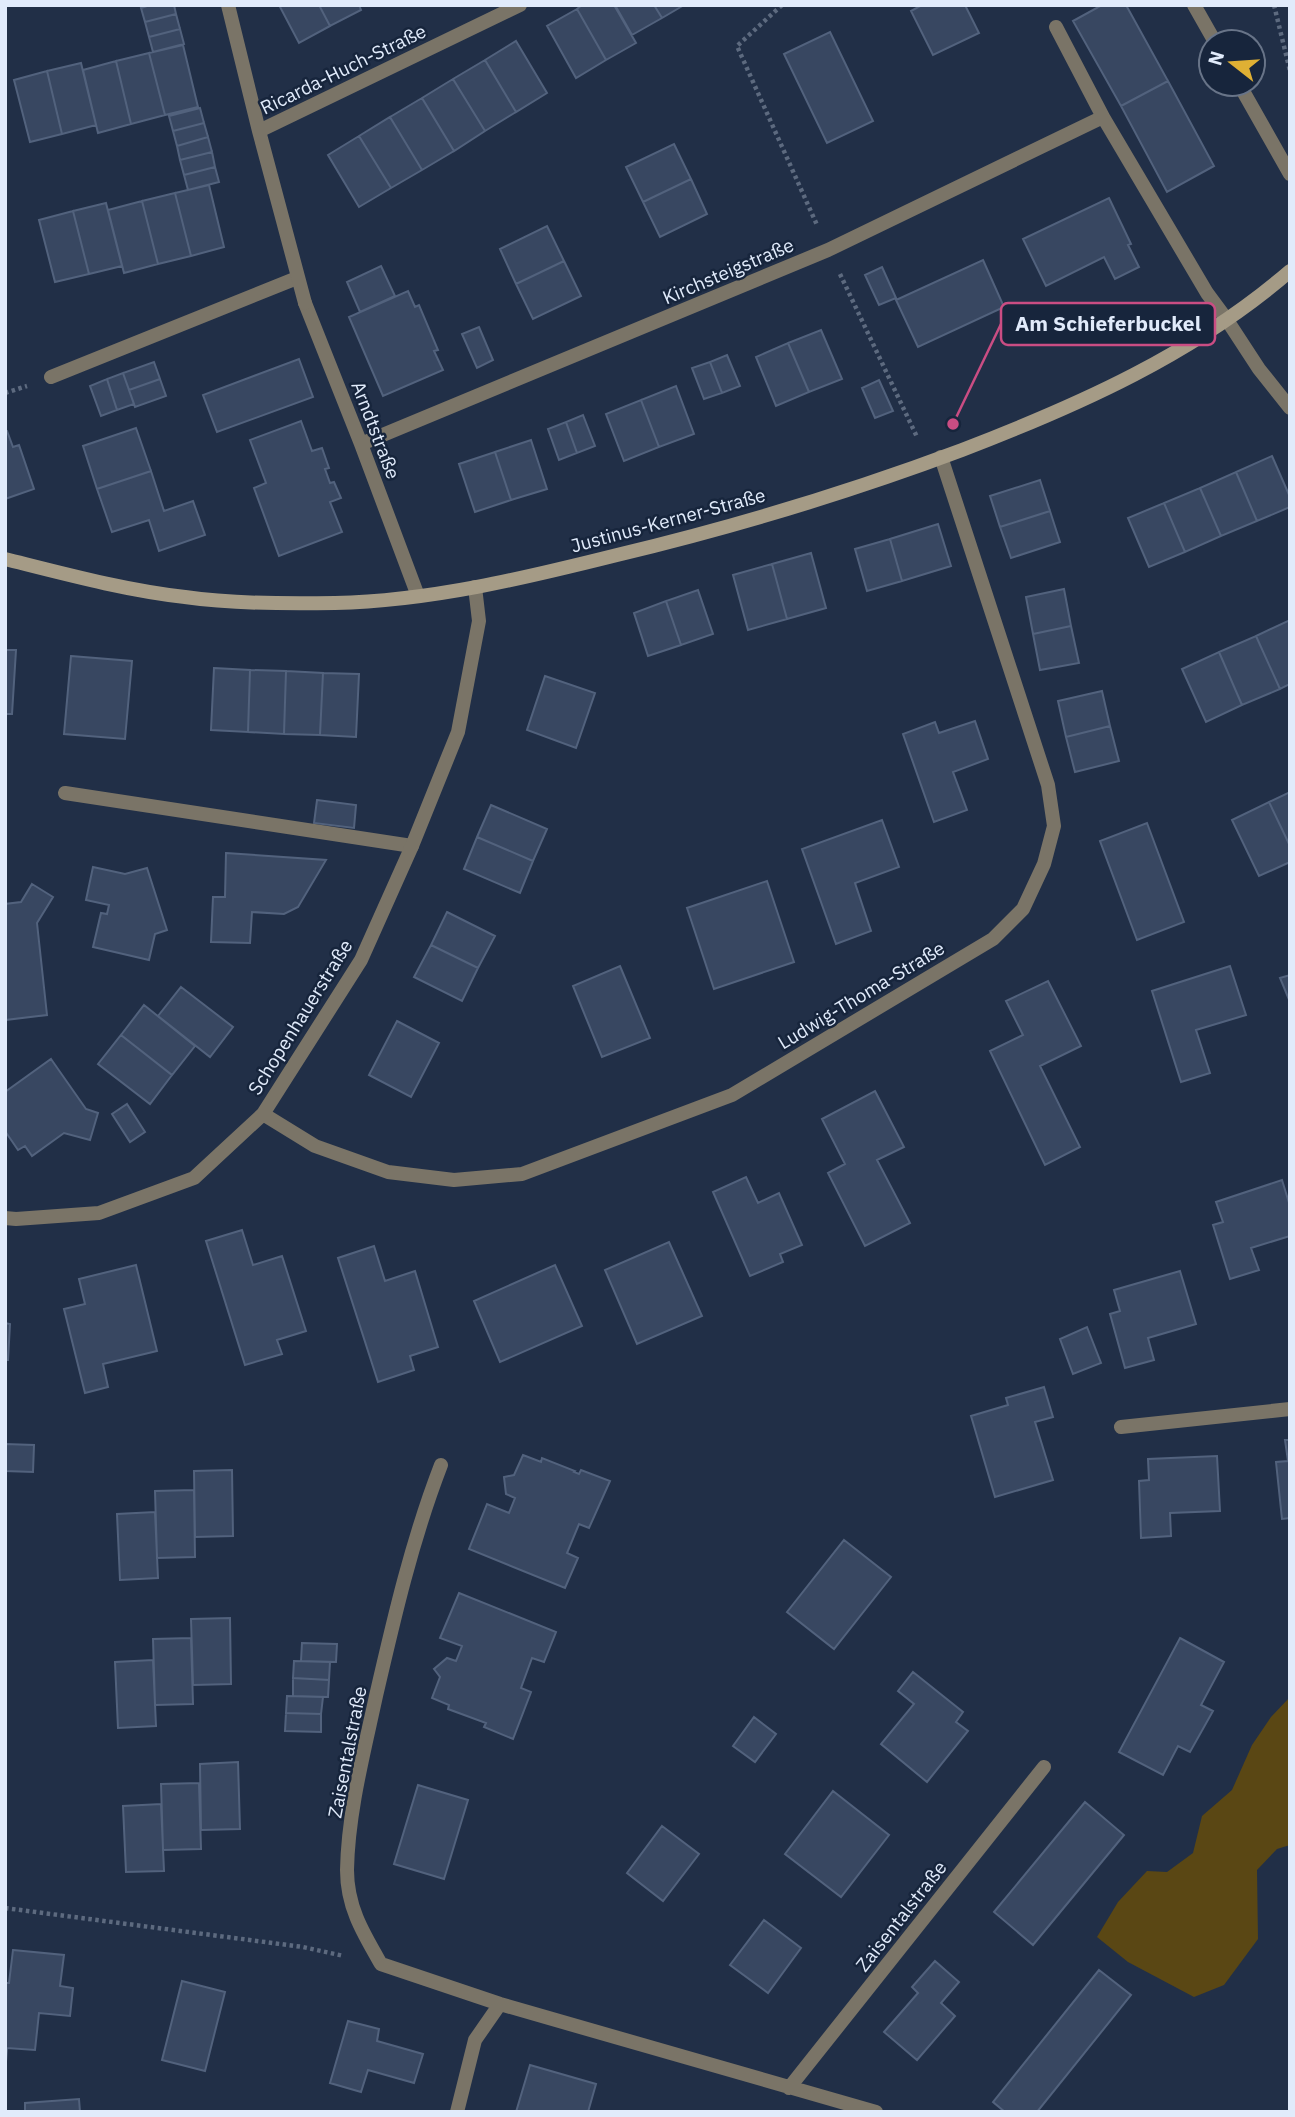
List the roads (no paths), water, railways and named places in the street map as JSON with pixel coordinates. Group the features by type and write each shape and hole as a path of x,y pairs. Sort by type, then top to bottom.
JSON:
{"street":[{"name":"Arndtstraße","path":"229,5 297,278 418,596"},
{"name":"Ricarda-Huch-Straße","path":"259,131 520,5"},
{"path":"1194,5 1207,28"},
{"path":"1056,27 1102,117 1207,293 1259,369 1290,408"},
{"path":"1247,98 1290,174"},
{"name":"Kirchsteigstraße","path":"361,444 828,250 1102,117"},
{"name":"Justinus-Kerner-Straße","path":"5,559 138,590 187,598 236,602 337,603 418,596 475,587 594,561 711,532 881,479 1040,419 1173,354 1227,320 1290,271"},
{"path":"51,377 297,278"},
{"name":"Ludwig-Thoma-Straße","path":"263,1114 315,1146 388,1172 454,1180 522,1174 732,1095 993,939 1023,909 1044,864 1054,826 1048,785 942,457"},
{"name":"Schopenhauerstraße","path":"5,1218 99,1213 194,1178 263,1114 361,960 412,846 457,732 479,621 475,587"},
{"path":"65,793 412,846"},
{"path":"1121,1427 1290,1409"},
{"name":"Zaisentalstraße","path":"441,1465 426,1502 397,1606 356,1787 347,1872 355,1919 381,1964 500,2004"},
{"name":"Zaisentalstraße","path":"789,2088 1044,1767"},
{"path":"457,2112 475,2040 500,2004 876,2112"}],"place":[{"name":"Am Schieferbuckel","path":"953,424"}]}
